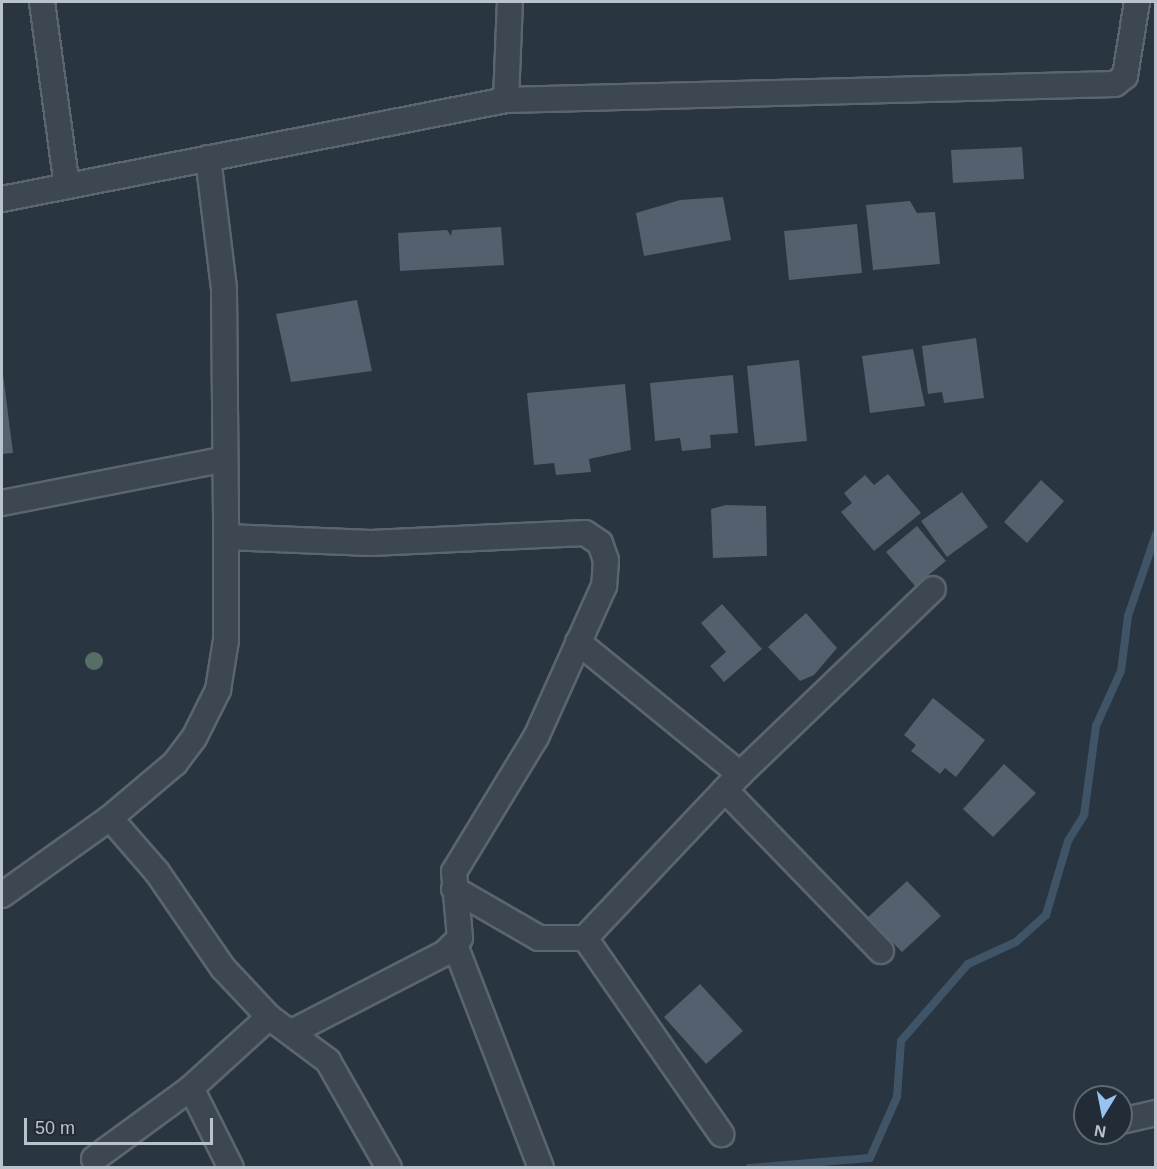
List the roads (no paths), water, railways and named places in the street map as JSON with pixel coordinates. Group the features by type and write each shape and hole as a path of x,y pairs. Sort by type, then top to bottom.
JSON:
{"street":[{"path":"42,2 68,186"},
{"path":"506,100 510,2"},
{"path":"2,199 506,100 1115,84 1125,76 1137,2"},
{"path":"2,896 110,818 175,763 218,690 226,640 226,537 221,460 224,289 208,158"},
{"path":"2,503 221,460"},
{"path":"226,537 371,543 585,533 600,543 606,560 604,586 536,737 458,865 454,889 461,928 455,945 541,1167"},
{"path":"454,889 539,938 585,938 732,782 933,589"},
{"path":"578,642 732,782 881,951"},
{"path":"110,818 157,872 223,968 269,1017 294,1031 328,1061 389,1167"},
{"path":"585,938 721,1134"},
{"path":"294,1031 455,945"},
{"path":"94,1159 191,1088 269,1017"},
{"path":"191,1088 231,1167"},
{"path":"1133,1118 1155,1113"}],"waterway":[{"path":"749,1168 870,1158 897,1097 901,1041 968,964 1016,942 1046,915 1068,841 1084,815 1096,726 1121,671 1128,616 1156,534"}]}
